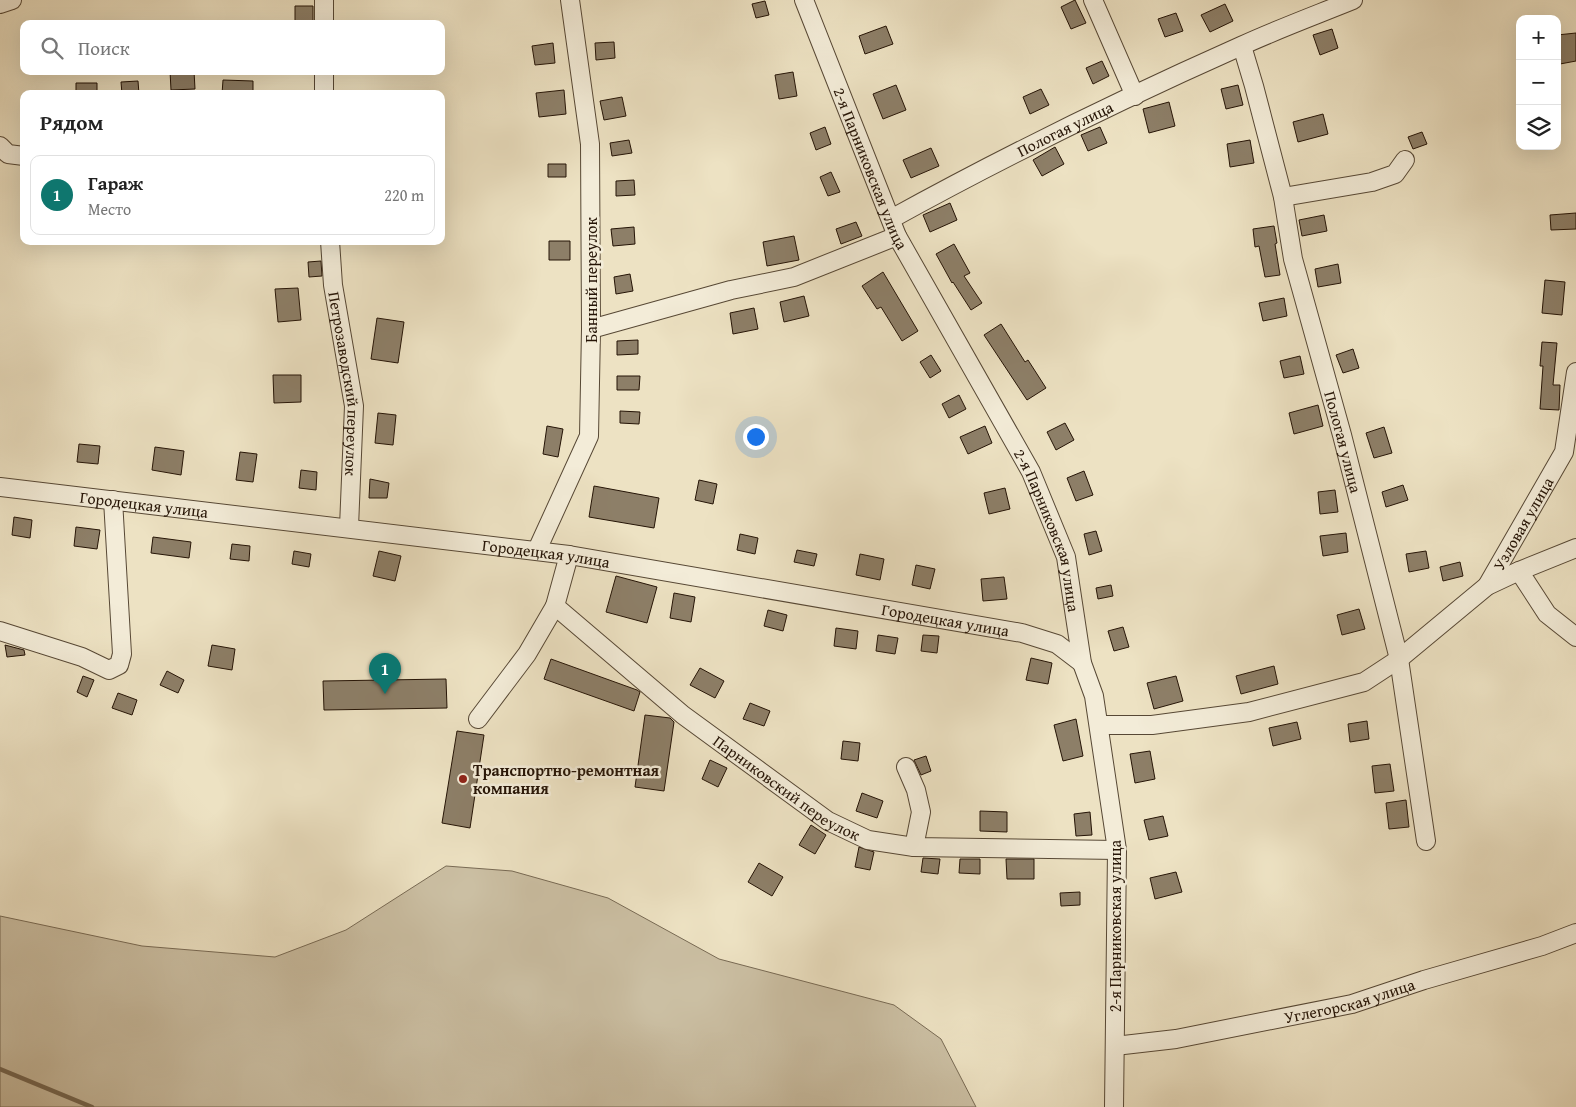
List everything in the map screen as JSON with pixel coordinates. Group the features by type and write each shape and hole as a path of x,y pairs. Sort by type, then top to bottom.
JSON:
{"street":[{"path":"0,4 12,0"},
{"path":"324,0 324,20"},
{"name":"Банный переулок","path":"537,550 589,436 591,329 590,144 570,0"},
{"name":"2-я Парниковская улица","path":"804,0 892,219 897,236 1031,472 1066,557 1082,663 1094,696 1117,850 1114,1107"},
{"path":"1093,0 1135,96"},
{"name":"Пологая улица","path":"892,219 982,169 1135,96 1242,46 1353,0"},
{"name":"Пологая улица","path":"1242,46 1283,198 1293,259 1342,435 1399,659 1426,841"},
{"path":"324,75 324,90"},
{"path":"0,146 8,154 20,156"},
{"path":"1283,198 1372,182 1395,174 1404,160"},
{"path":"591,329 731,290 794,277 897,236"},
{"name":"Петрозаводский переулок","path":"330,245 333,285 354,406 349,528"},
{"name":"Узловая улица","path":"1487,586 1564,452 1576,372"},
{"name":"Городецкая улица","path":"0,487 569,555 1022,634 1057,644 1082,663"},
{"path":"0,632 82,657 109,670 119,665 122,654 113,500"},
{"path":"1099,725 1152,725 1249,712 1364,682 1399,659 1487,586 1518,571 1576,548"},
{"path":"478,719 527,654 555,606 569,555"},
{"path":"1518,571 1548,614 1576,637"},
{"name":"Парниковский переулок","path":"555,606 683,715 828,821 868,840 914,847 1117,850"},
{"path":"906,767 916,790 922,812 914,847"},
{"name":"Углегорская улица","path":"1115,1046 1176,1039 1352,1004 1424,980 1542,946 1576,933"}],"shaded area":[{"path":"446,866 512,871 608,898 719,959 894,1005 941,1039 976,1107 0,1107 0,916 142,946 275,957 346,930"}],"building":[{"path":"1075,0 1086,23 1071,29 1061,7"},
{"path":"765,1 769,15 756,18 752,4"},
{"path":"1225,4 1233,21 1210,32 1201,15"},
{"path":"295,6 313,6 313,20 295,20"},
{"path":"1176,13 1183,31 1165,37 1158,19"},
{"path":"886,26 893,44 865,54 859,36"},
{"path":"1332,29 1338,48 1320,55 1313,35"},
{"path":"1576,33 1576,61 1561,64 1561,35"},
{"path":"614,42 615,58 596,60 595,43"},
{"path":"553,43 555,63 535,65 532,46"},
{"path":"1102,61 1109,76 1093,84 1086,68"},
{"path":"793,72 797,96 779,99 775,75"},
{"path":"170,75 194,75 195,89 171,90"},
{"path":"223,80 253,81 253,90 222,90"},
{"path":"138,81 139,90 122,90 121,82"},
{"path":"76,83 97,83 97,90 76,90"},
{"path":"896,85 906,110 883,119 873,94"},
{"path":"1238,85 1243,105 1226,109 1221,89"},
{"path":"1041,89 1049,105 1030,114 1023,97"},
{"path":"564,90 566,114 539,117 536,93"},
{"path":"622,97 626,116 604,120 600,101"},
{"path":"1169,102 1175,126 1149,133 1143,109"},
{"path":"1323,114 1328,134 1298,142 1293,122"},
{"path":"825,127 831,144 816,150 810,133"},
{"path":"1100,127 1107,143 1088,151 1081,135"},
{"path":"1422,132 1427,144 1413,149 1408,137"},
{"path":"629,140 632,153 612,156 610,143"},
{"path":"1250,140 1254,163 1230,167 1227,144"},
{"path":"1055,147 1064,164 1042,176 1033,160"},
{"path":"931,148 939,166 911,178 903,160"},
{"path":"548,164 566,164 566,177 548,177"},
{"path":"831,172 840,192 828,196 820,177"},
{"path":"634,180 635,195 616,196 616,181"},
{"path":"950,203 957,220 930,232 923,215"},
{"path":"1576,213 1576,229 1551,230 1550,215"},
{"path":"1324,215 1327,231 1302,236 1299,220"},
{"path":"856,222 862,236 841,244 836,229"},
{"path":"1274,226 1280,275 1265,277 1259,246 1255,247 1253,229"},
{"path":"634,227 635,244 613,246 611,229"},
{"path":"794,236 799,260 767,266 763,242"},
{"path":"549,241 570,241 570,260 549,260"},
{"path":"954,244 970,273 964,276 982,303 971,310 952,283 936,254"},
{"path":"321,261 322,276 309,277 308,262"},
{"path":"1338,264 1341,283 1318,287 1315,269"},
{"path":"883,272 918,331 902,341 881,307 877,309 862,286"},
{"path":"630,274 633,291 616,294 614,277"},
{"path":"1545,280 1565,282 1562,315 1542,313"},
{"path":"298,288 301,320 278,322 275,289"},
{"path":"804,296 809,316 784,322 780,302"},
{"path":"1284,298 1287,316 1263,321 1259,303"},
{"path":"754,308 758,329 733,334 730,313"},
{"path":"377,318 404,322 398,363 371,359"},
{"path":"1001,324 1025,362 1028,360 1046,388 1027,400 984,335"},
{"path":"638,340 638,354 617,355 617,341"},
{"path":"1542,342 1557,343 1553,385 1560,385 1559,410 1540,409 1543,366 1540,366"},
{"path":"1353,349 1359,368 1343,373 1336,355"},
{"path":"931,355 941,371 930,378 920,362"},
{"path":"1300,356 1304,374 1284,378 1280,361"},
{"path":"273,375 301,375 301,402 274,403"},
{"path":"617,376 640,376 639,390 617,390"},
{"path":"959,395 966,409 949,418 942,404"},
{"path":"1318,405 1323,426 1294,434 1289,413"},
{"path":"620,411 640,412 639,424 620,423"},
{"path":"378,413 396,415 393,445 375,443"},
{"path":"1065,423 1074,440 1056,450 1047,432"},
{"path":"547,426 563,429 558,457 543,454"},
{"path":"985,426 992,443 968,454 960,437"},
{"path":"1384,427 1392,453 1374,458 1366,433"},
{"path":"79,444 100,446 98,464 77,462"},
{"path":"155,447 184,451 181,475 152,470"},
{"path":"240,452 257,454 253,482 236,480"},
{"path":"301,470 317,472 316,490 299,488"},
{"path":"1084,471 1093,495 1076,501 1067,478"},
{"path":"370,479 389,483 387,498 369,498"},
{"path":"699,480 717,484 713,504 695,500"},
{"path":"1403,485 1408,500 1386,507 1382,492"},
{"path":"594,486 659,498 654,528 589,517"},
{"path":"1005,488 1010,509 989,514 984,493"},
{"path":"1335,490 1338,512 1320,514 1318,492"},
{"path":"14,517 32,520 30,538 12,535"},
{"path":"76,527 100,530 97,549 74,546"},
{"path":"1096,531 1102,551 1089,555 1084,534"},
{"path":"1346,533 1348,552 1323,556 1320,536"},
{"path":"740,534 758,538 755,554 737,550"},
{"path":"153,537 191,542 189,558 151,553"},
{"path":"232,544 250,546 249,561 230,559"},
{"path":"797,550 817,554 814,566 794,562"},
{"path":"294,551 311,554 309,567 292,564"},
{"path":"379,551 401,556 395,581 373,576"},
{"path":"1426,551 1429,568 1409,572 1406,554"},
{"path":"860,554 884,559 880,580 856,575"},
{"path":"1460,562 1463,576 1443,581 1440,567"},
{"path":"916,565 935,569 930,589 912,585"},
{"path":"616,576 657,587 647,623 606,612"},
{"path":"1004,577 1007,599 983,601 981,579"},
{"path":"1111,585 1113,596 1098,599 1096,588"},
{"path":"674,593 695,597 691,622 670,618"},
{"path":"1359,609 1365,629 1342,635 1337,615"},
{"path":"768,610 787,615 783,631 764,626"},
{"path":"1123,627 1129,647 1114,651 1108,631"},
{"path":"836,628 858,631 856,649 834,646"},
{"path":"878,635 898,638 895,654 876,651"},
{"path":"923,635 939,636 937,653 921,651"},
{"path":"5,645 24,650 25,655 7,657"},
{"path":"212,645 235,649 232,670 208,666"},
{"path":"1031,658 1052,663 1048,684 1026,680"},
{"path":"551,659 637,690 640,692 634,711 544,679"},
{"path":"1274,666 1278,684 1241,694 1236,676"},
{"path":"700,668 724,681 715,698 690,685"},
{"path":"167,671 184,680 178,693 160,685"},
{"path":"83,676 94,680 87,697 77,692"},
{"path":"1176,676 1183,701 1154,709 1147,683"},
{"path":"446,679 447,708 324,710 323,681"},
{"path":"118,693 137,700 132,715 112,708"},
{"path":"750,703 770,711 764,726 743,719"},
{"path":"645,715 670,718 674,722 664,791 635,787"},
{"path":"1076,719 1083,756 1063,761 1054,725"},
{"path":"1367,721 1369,739 1350,742 1348,724"},
{"path":"1297,722 1301,739 1273,746 1269,728"},
{"name":"Транспортно-ремонтная компания","path":"457,731 484,735 470,828 442,823"},
{"path":"843,741 860,743 858,761 841,759"},
{"path":"1150,751 1155,779 1135,783 1130,754"},
{"path":"926,756 931,771 921,775 914,760"},
{"path":"710,760 727,768 718,787 702,779"},
{"path":"1390,764 1394,791 1375,793 1372,766"},
{"path":"862,793 883,801 877,818 856,811"},
{"path":"1406,800 1409,827 1389,829 1386,803"},
{"path":"980,811 1007,812 1007,832 980,831"},
{"path":"1090,812 1092,835 1076,836 1074,814"},
{"path":"1163,816 1168,836 1149,840 1144,820"},
{"path":"811,825 826,835 815,854 799,845"},
{"path":"859,847 874,852 870,870 855,867"},
{"path":"923,858 940,859 938,874 921,872"},
{"path":"960,859 980,859 980,874 959,873"},
{"path":"1006,859 1034,859 1034,879 1007,879"},
{"path":"759,863 783,877 772,896 748,882"},
{"path":"1176,872 1182,892 1155,899 1150,878"},
{"path":"1080,892 1080,905 1061,906 1060,893"}],"waterway":[{"path":"0,1069 92,1107"}],"place":[{"name":"Гараж","path":"385,694"},
{"name":"Транспортно-ремонтная компания","path":"463,779"}]}
